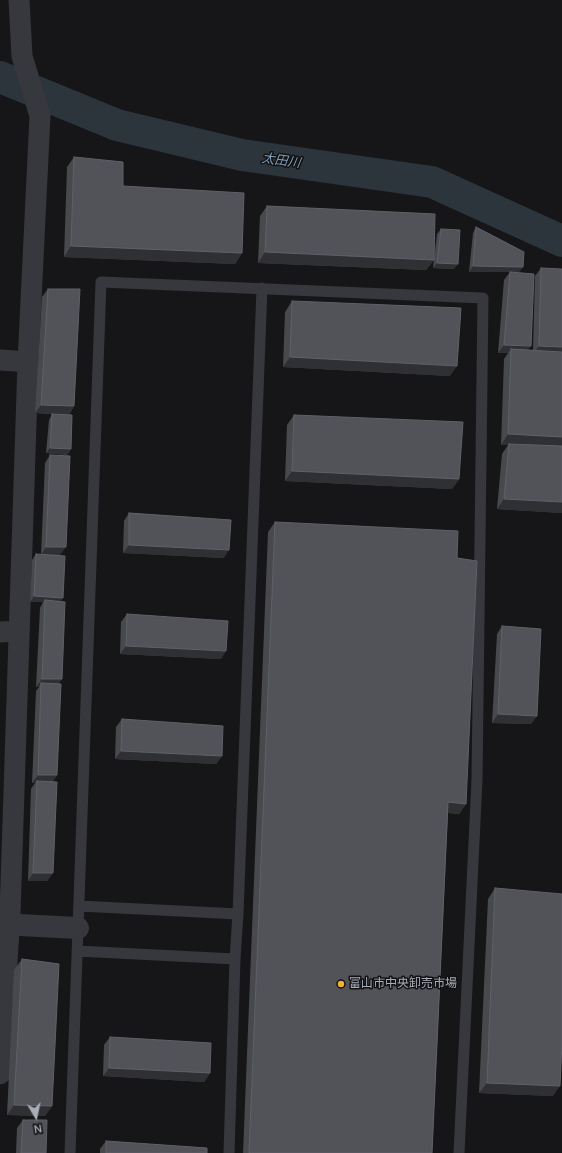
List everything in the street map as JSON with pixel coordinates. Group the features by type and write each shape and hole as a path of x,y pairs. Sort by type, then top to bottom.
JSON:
{"street":[{"path":"0,1074 5,924 9,631 28,362 40,116 22,56 19,0"},
{"path":"0,360 28,362"},
{"path":"5,924 78,928"}],"lane":[{"path":"70,1153 101,282 483,298 477,780 459,1153"},
{"path":"229,1153 235,959 262,288"},
{"path":"79,906 238,914"},
{"path":"77,951 235,959"}],"building":[{"path":"74,157 123,162 123,186 244,193 242,253 71,246"},
{"path":"267,206 435,214 434,260 265,252"},
{"path":"476,227 524,252 523,267 473,266"},
{"path":"441,229 460,230 458,264 437,263"},
{"path":"541,268 562,269 562,347 539,346"},
{"path":"510,272 534,274 531,346 504,345"},
{"path":"48,289 80,289 74,406 41,405"},
{"path":"292,301 461,308 457,366 290,357"},
{"path":"511,349 562,352 562,437 508,434"},
{"path":"52,414 72,415 71,449 50,448"},
{"path":"294,415 463,422 459,479 292,471"},
{"path":"509,444 562,446 562,502 504,499"},
{"path":"50,455 70,456 66,547 46,547"},
{"path":"129,513 231,520 229,550 129,545"},
{"name":"富山市中央卸売市場","path":"275,522 458,531 457,558 477,561 466,804 448,802 432,1153 249,1153"},
{"path":"36,554 65,556 63,598 34,596"},
{"path":"45,600 65,602 62,679 42,679"},
{"path":"127,614 228,621 226,651 126,646"},
{"path":"502,626 541,629 537,716 498,714"},
{"path":"41,683 61,684 57,775 38,775"},
{"path":"122,719 223,726 222,756 121,751"},
{"path":"37,781 57,782 53,873 33,873"},
{"path":"495,888 562,894 562,1041 560,1086 487,1083"},
{"path":"22,959 59,964 52,1106 14,1105"},
{"path":"110,1037 211,1043 210,1073 109,1068"},
{"path":"23,1120 47,1120 46,1153 21,1153"},
{"path":"106,1141 207,1148 207,1153 106,1153"}],"waterway":[{"name":"太田川","path":"0,77 117,125 242,155 432,182 562,241"}],"place":[{"name":"富山市中央卸売市場","path":"341,984"}]}
